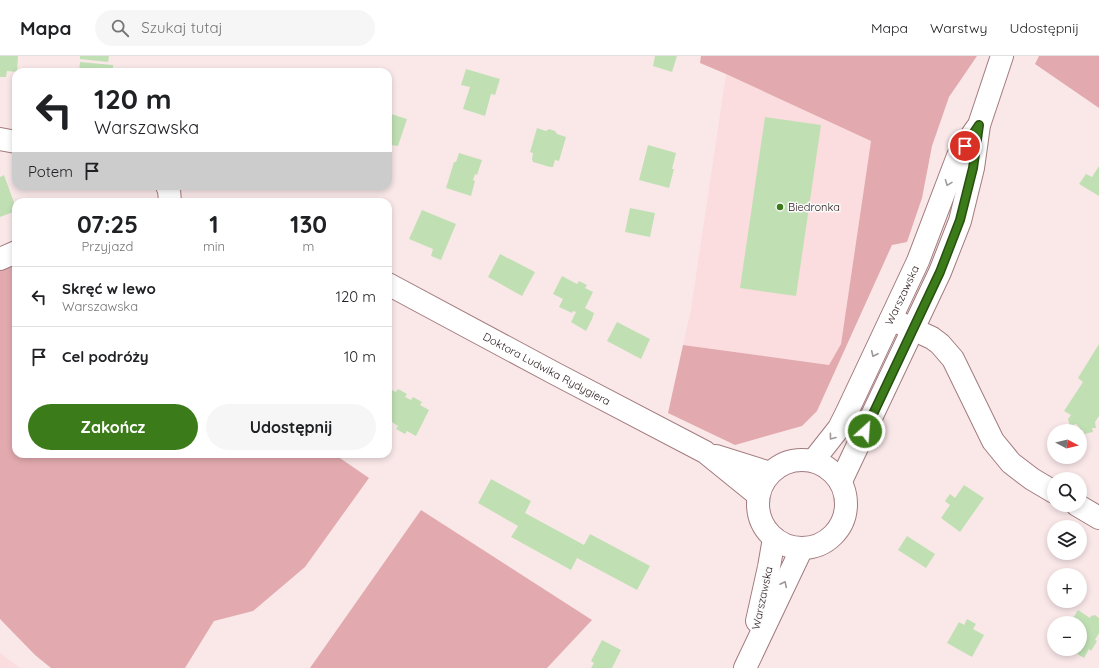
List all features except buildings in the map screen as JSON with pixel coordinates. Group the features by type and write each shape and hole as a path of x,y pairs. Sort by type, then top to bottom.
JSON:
{"main road":[{"name":"Warszawska","path":"841,481 940,272 960,220 973,168 979,125 1002,56"},
{"name":"Warszawska","path":"813,460 839,428 918,261 958,156 979,125"},
{"path":"0,139 12,141"},
{"path":"0,259 12,254"},
{"name":"Doktora Ludwika Rydygiera","path":"392,286 554,374 705,452 770,473"},
{"path":"891,319 932,338 940,344 953,359 993,441 1011,463 1032,479 1047,488"},
{"name":"Doktora Ludwika Rydygiera","path":"705,452 758,495"},
{"path":"796,460 813,460 831,470 841,481 846,506 844,518 839,529 830,538 820,544 802,548 790,546 774,538 762,523 759,514 758,495 762,485 777,466 796,460"},
{"path":"1087,511 1099,518"},
{"name":"Warszawska","path":"748,663 774,538"},
{"name":"Warszawska","path":"748,663 802,548"}],"shaded area":[{"path":"701,56 977,56 949,97 932,146 922,198 907,242 892,245 817,411 802,426 735,445 668,413 683,345 829,365 841,344 871,141 700,63"},
{"path":"1039,56 1099,56 1099,108 1035,64"},
{"path":"726,74 871,141 841,344 829,365 683,345 691,309"},
{"path":"12,266 12,458 340,458 369,478 305,567 253,611 214,621 185,668 51,668 35,655 0,619 0,270"},
{"path":"421,510 592,620 547,668 310,668"},
{"path":"0,653 20,668 0,668"}],"place":[{"name":"Biedronka","path":"780,207"}],"route":[{"path":"865,431 940,272 960,220 973,168 979,125 965,146"}]}
